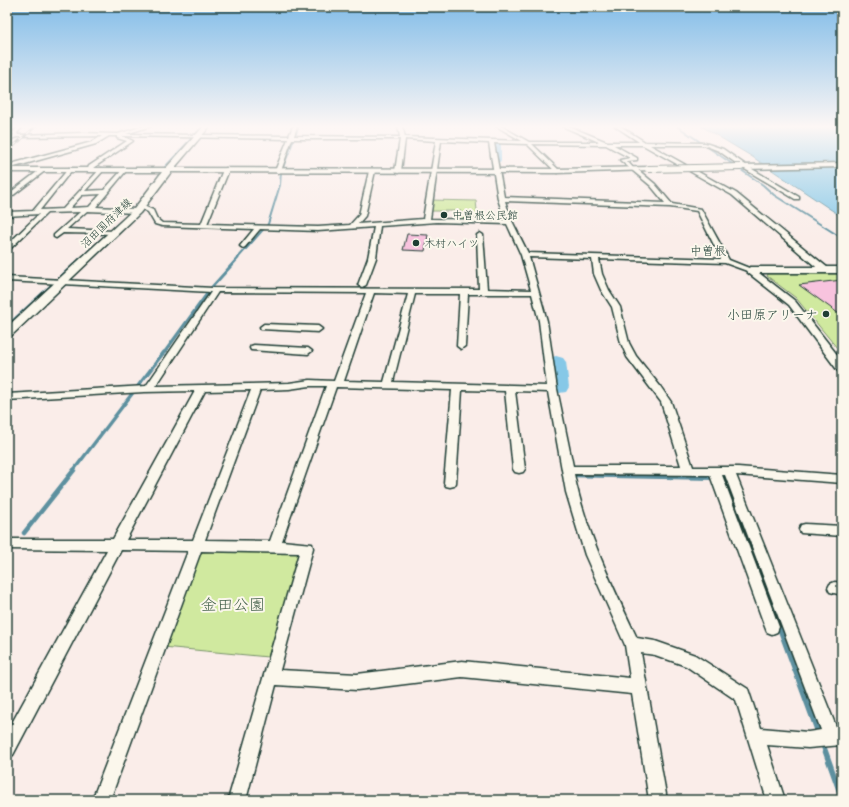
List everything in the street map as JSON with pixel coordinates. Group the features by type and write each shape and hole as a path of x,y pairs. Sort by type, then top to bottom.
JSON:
{"main road":[{"name":"沼田国府津線","path":"7,333 139,209 173,164"},
{"path":"7,168 42,170 168,170"}],"street":[{"path":"7,168 22,164"},
{"path":"89,170 96,164"},
{"path":"282,171 284,164"},
{"path":"398,171 399,164"},
{"path":"426,221 435,164"},
{"path":"495,164 501,199 509,222 525,255 543,321 552,389 572,492 592,555 632,645 658,800"},
{"path":"549,164 557,171"},
{"path":"627,164 653,185 670,205"},
{"path":"680,164 742,200 825,270"},
{"path":"739,164 797,198"},
{"path":"634,169 648,170 842,165"},
{"path":"168,170 608,171 684,166"},
{"path":"7,198 42,170"},
{"path":"35,212 69,170"},
{"path":"65,210 101,170"},
{"path":"56,236 88,209 124,170"},
{"path":"202,226 226,170"},
{"path":"351,227 362,216 372,171"},
{"path":"80,193 105,192"},
{"path":"501,199 670,205 699,210 726,261"},
{"path":"7,214 88,209 139,209 151,211 156,224 318,229 426,221 509,222"},
{"path":"7,249 44,212"},
{"path":"362,285 372,258 377,225"},
{"path":"242,246 263,227"},
{"path":"61,231 114,233"},
{"path":"480,235 483,292"},
{"path":"525,255 726,261 750,270 792,303 842,370"},
{"path":"595,257 598,274 616,307 625,342 632,357 657,388 666,402 688,470"},
{"path":"750,270 842,270"},
{"path":"7,279 212,290 535,292"},
{"path":"146,389 212,290"},
{"path":"274,546 371,291"},
{"path":"388,384 412,292"},
{"path":"461,346 464,292"},
{"path":"264,327 318,329"},
{"path":"254,348 308,351"},
{"path":"7,397 146,389 335,383 552,389"},
{"path":"101,800 196,546 258,386"},
{"path":"7,749 202,387"},
{"path":"450,483 457,387"},
{"path":"510,388 519,469"},
{"path":"568,470 616,474 688,470 721,475 738,471 842,479"},
{"path":"721,475 772,627"},
{"path":"721,475 837,737 808,740 755,736"},
{"path":"805,529 842,531"},
{"path":"7,544 274,546 307,548 270,676 237,800"},
{"path":"632,645 655,648 690,660 742,695 776,800"},
{"path":"270,676 357,682 462,669 638,687"}],"green space":[{"path":"430,200 476,201 478,220 461,220 461,211 429,211"},
{"name":"小田原アリーナ","path":"768,274 842,274 842,354 796,298 767,276"},
{"name":"金田公園","path":"201,548 300,552 268,657 163,647"}],"water":[{"path":"762,164 842,164 842,217"}],"building":[{"name":"木村ハイツ","path":"407,234 428,235 425,251 403,250"},
{"path":"842,280 842,316 799,285"}],"waterway":[{"path":"139,203 168,164"},
{"path":"237,259 268,224 280,185 281,173 285,164"},
{"path":"732,164 763,185 774,195 842,238"},
{"path":"80,259 133,210"},
{"path":"7,326 81,258"},
{"path":"164,353 212,287 238,258"},
{"path":"73,471 164,352"},
{"path":"556,362 559,387"},
{"path":"24,533 74,470"},
{"path":"573,475 725,478 777,619"},
{"path":"776,618 819,735"},
{"path":"822,742 842,798"}],"place":[{"name":"中曽根公民館","path":"444,215"},
{"name":"木村ハイツ","path":"416,243"},
{"name":"小田原アリーナ","path":"826,314"}],"district":[{"name":"中曽根","path":"708,251"}]}
